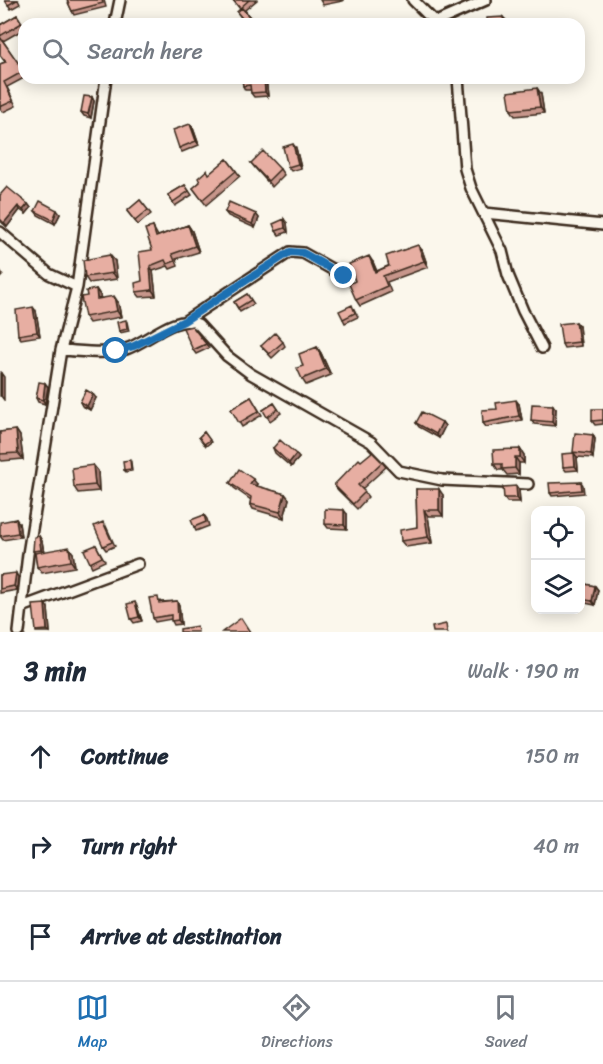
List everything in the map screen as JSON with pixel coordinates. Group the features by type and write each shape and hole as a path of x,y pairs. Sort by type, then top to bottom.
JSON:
{"street":[{"path":"116,18 120,0"},
{"path":"413,0 432,18"},
{"path":"448,18 486,0"},
{"path":"19,632 28,554 61,350 76,287 105,84"},
{"path":"458,84 465,169 471,188 502,251 508,274 523,311 542,348"},
{"path":"484,213 603,225"},
{"path":"0,232 49,274 76,287"},
{"path":"61,350 124,350 184,321 290,252 303,253 344,276"},
{"path":"184,321 198,324 227,356 250,374 371,441 399,471 418,477 453,481 528,484"},
{"path":"22,607 138,564"}],"building":[{"path":"5,0 17,0 8,5"},
{"path":"67,0 102,0 103,3 72,11"},
{"path":"233,0 249,0 240,8"},
{"path":"242,8 250,18 242,18 237,12"},
{"path":"17,15 19,18 18,25 0,36 0,25"},
{"path":"0,37 18,62 18,74 4,82 13,101 0,107 0,64 6,62 0,55"},
{"path":"243,84 264,84 265,92 251,93 250,85 243,86"},
{"path":"537,88 540,107 511,110 508,92"},
{"path":"84,96 92,97 88,114 81,112"},
{"path":"190,124 196,141 179,148 173,130"},
{"path":"293,144 298,164 288,167 283,147"},
{"path":"263,151 280,169 268,181 251,163"},
{"path":"227,159 236,171 202,200 193,188 200,182 198,178 207,170 209,174"},
{"path":"185,185 189,191 173,202 168,195"},
{"path":"7,187 28,204 23,210 18,206 4,223 0,219 0,195"},
{"path":"140,200 148,210 135,221 127,211"},
{"path":"40,201 57,210 53,220 35,211"},
{"path":"229,202 256,214 252,224 225,212"},
{"path":"284,219 285,228 276,231 273,224"},
{"path":"188,225 195,246 172,254 175,261 167,264 165,260 150,266 152,290 136,292 135,283 142,281 139,252 152,250 145,229 153,227 156,237"},
{"path":"418,245 424,261 383,276 387,286 356,300 349,284 355,281 349,264 369,256 375,272 389,266 386,256"},
{"path":"110,255 113,273 85,277 83,260"},
{"path":"96,289 97,299 114,296 117,311 85,317 81,297 87,296 86,291"},
{"path":"247,294 251,300 238,308 234,302"},
{"path":"352,305 355,313 343,319 339,311"},
{"path":"33,307 37,332 18,335 16,310"},
{"path":"126,320 127,329 119,331 117,322"},
{"path":"576,322 579,342 562,344 559,324"},
{"path":"192,326 206,344 193,350 183,328"},
{"path":"275,333 283,342 269,354 261,346"},
{"path":"317,347 326,369 302,379 297,368 303,366 299,354"},
{"path":"1,373 1,396 0,396"},
{"path":"39,382 45,383 43,400 36,398"},
{"path":"86,390 93,394 87,406 80,402"},
{"path":"251,397 259,411 239,423 231,409"},
{"path":"516,400 519,416 483,423 482,410 497,409 496,403"},
{"path":"274,403 278,409 267,417 263,410"},
{"path":"532,404 553,405 552,422 531,420"},
{"path":"592,409 603,409 603,420 592,421"},
{"path":"422,412 442,422 436,434 416,423"},
{"path":"16,430 18,453 0,454 0,432"},
{"path":"204,432 210,440 204,444 199,437"},
{"path":"575,433 593,435 591,454 573,452"},
{"path":"280,440 296,454 289,463 273,448"},
{"path":"520,449 520,457 515,457 515,468 502,469 502,464 494,464 493,450"},
{"path":"372,452 382,462 358,485 365,492 353,504 334,485 359,459 361,461"},
{"path":"574,453 575,466 563,467 562,454"},
{"path":"130,460 131,469 124,470 123,461"},
{"path":"93,465 95,485 74,487 72,468"},
{"path":"239,469 253,479 250,484 285,494 280,512 250,504 251,497 230,483"},
{"path":"581,482 582,490 550,493 549,483"},
{"path":"516,486 517,498 504,498 503,487"},
{"path":"416,489 439,489 439,510 424,510 428,537 401,541 400,530 417,527"},
{"path":"325,509 344,510 344,525 325,524"},
{"path":"204,515 206,522 194,527 191,520"},
{"path":"16,519 18,533 0,536 0,522"},
{"path":"103,522 112,542 103,546 94,526"},
{"path":"39,536 41,550 33,551 34,537"},
{"path":"96,545 102,557 90,563 84,550"},
{"path":"69,547 71,561 37,567 35,553"},
{"path":"16,573 14,586 0,589 0,575"},
{"path":"585,584 595,586 592,601 585,600"},
{"path":"158,597 159,603 177,601 178,620 171,621 171,615 153,618 149,598"},
{"path":"135,602 139,617 131,619 127,604"},
{"path":"45,604 47,630 36,631 33,605"},
{"path":"241,618 250,632 222,632"},
{"path":"446,624 447,632 433,632 432,627"},
{"path":"197,626 198,632 180,632 180,629"}],"route":[{"path":"116,351 134,346 184,321 290,252 303,253 344,276"}]}
